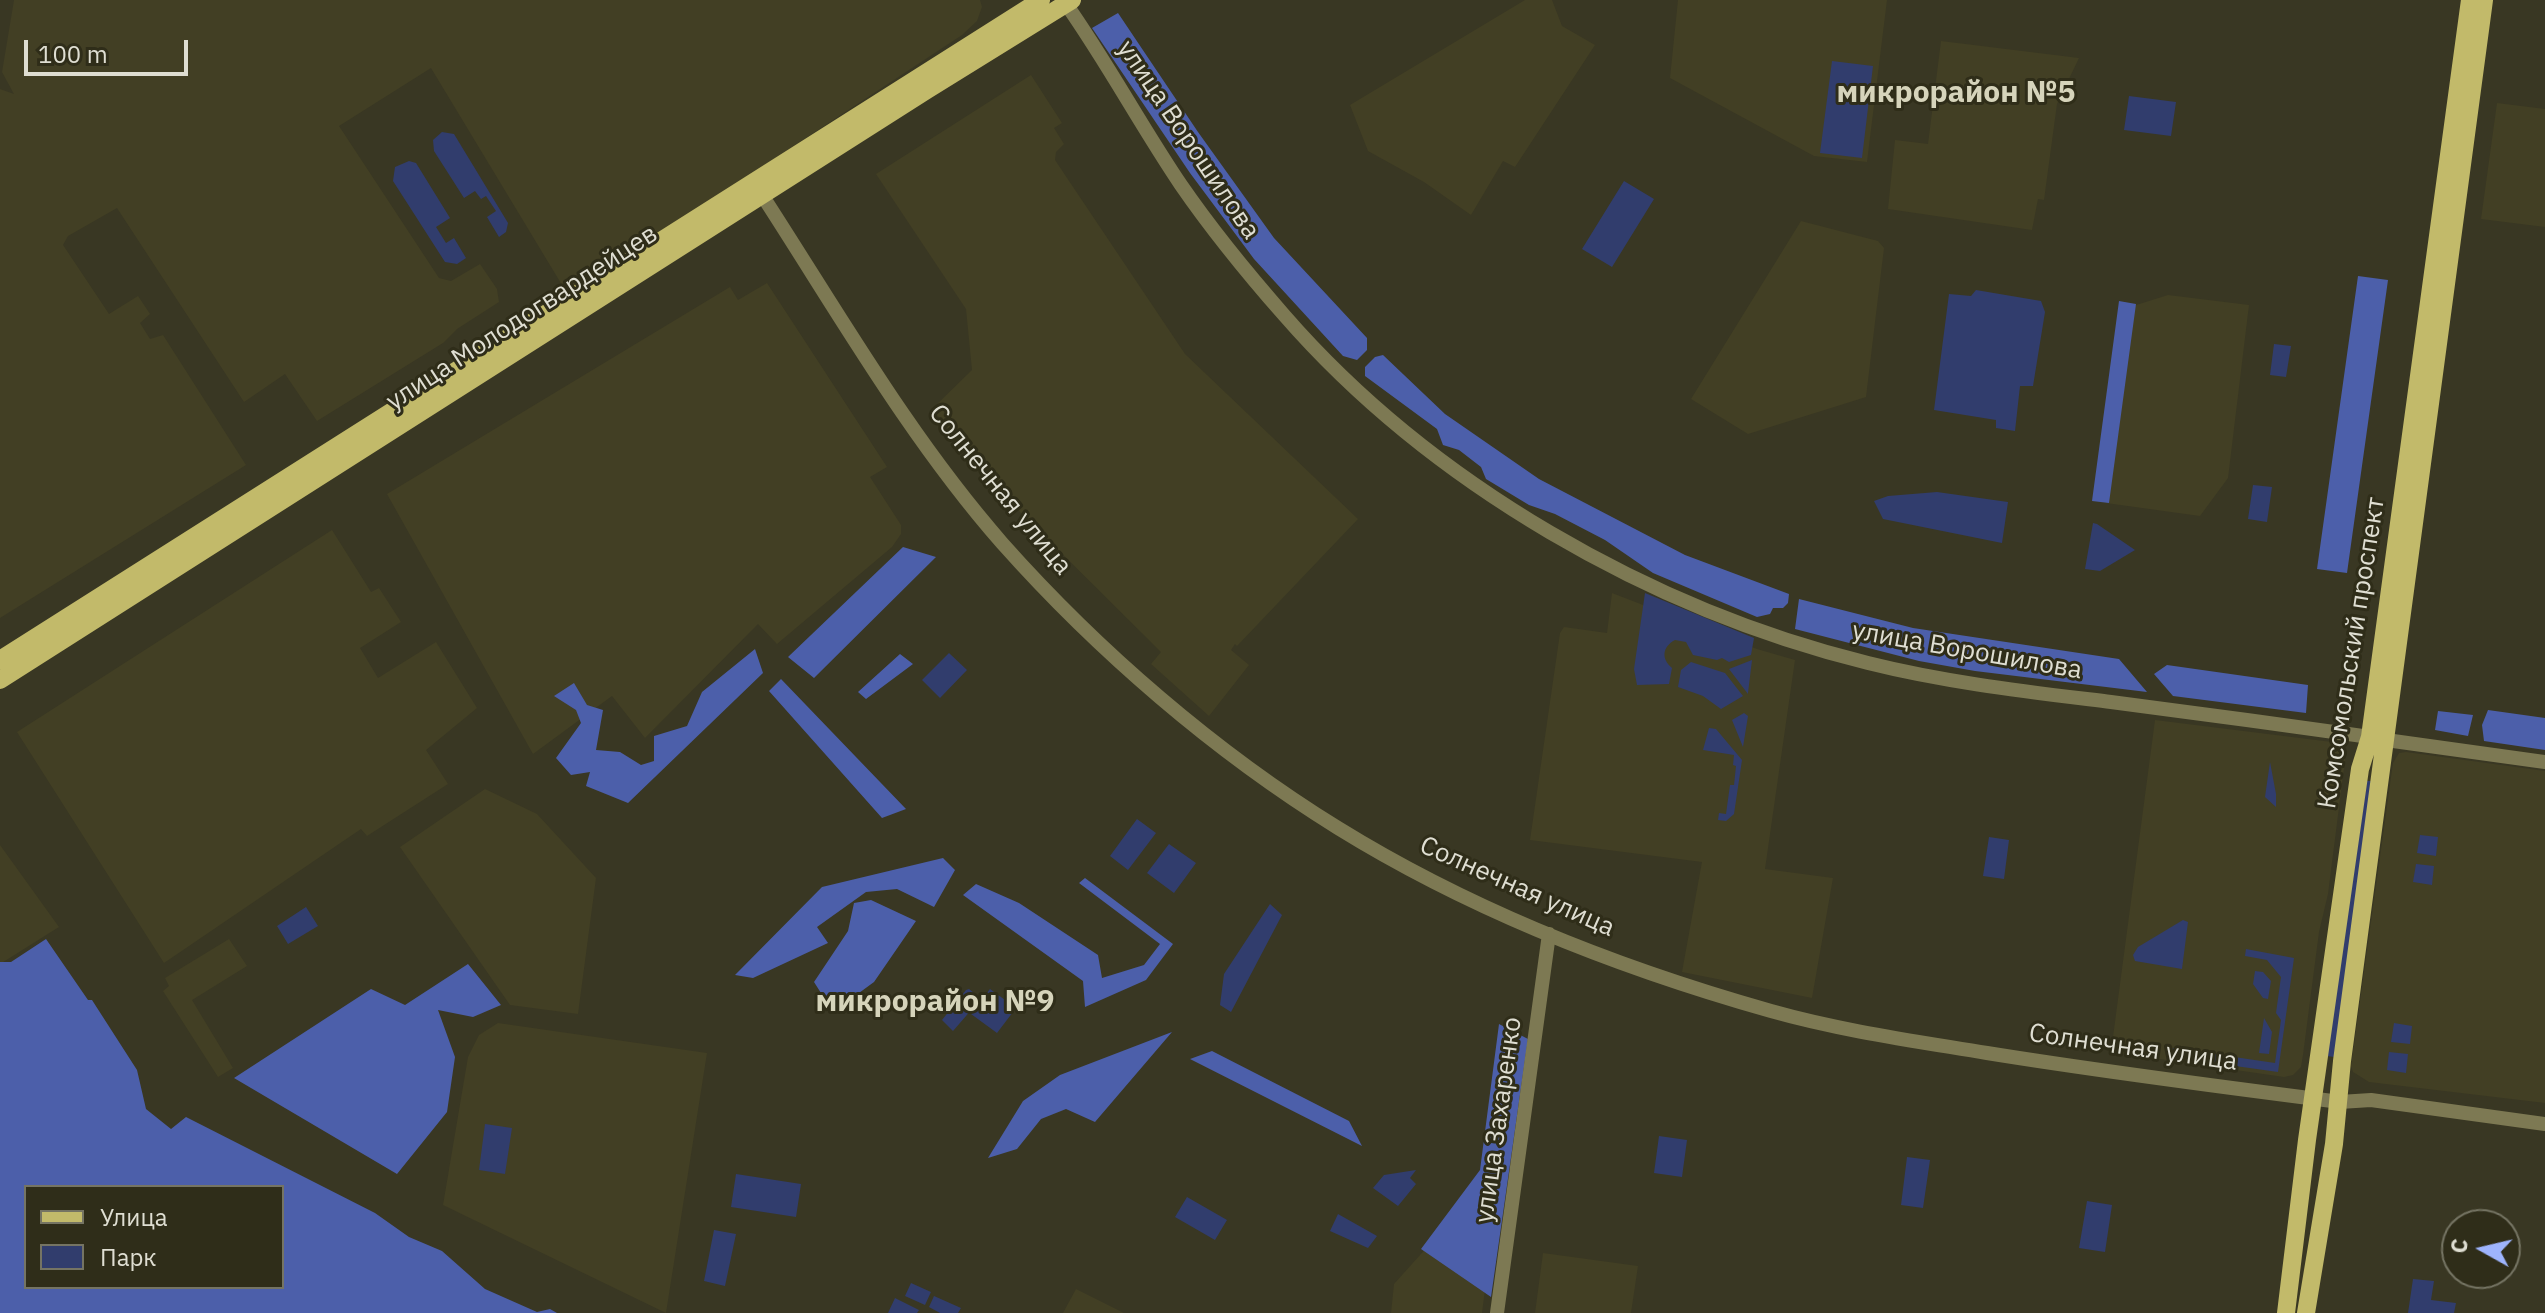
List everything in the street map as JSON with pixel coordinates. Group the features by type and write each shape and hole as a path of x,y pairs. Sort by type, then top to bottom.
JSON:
{"main road":[{"name":"улица Молодогвардейцев","path":"0,660 494,358 758,189 1041,0"},
{"name":"Комсомольский проспект","path":"2288,1309 2313,1098 2360,769 2378,738 2406,578 2452,237 2470,0"},
{"name":"Комсомольский проспект","path":"2306,1313 2340,1102 2399,523 2431,279 2444,185 2460,123 2484,0"},
{"name":"улица Молодогвардейцев","path":"758,189 1067,1"},
{"path":"2444,185 2447,196 2442,240 2448,243 2452,237"},
{"path":"2431,279 2436,272 2442,274 2438,310 2440,327"},
{"name":"улица Молодогвардейцев","path":"0,680 331,460"},
{"path":"2399,523 2405,516 2410,521 2406,578"}],"street":[{"name":"улица Ворошилова","path":"1067,1 1181,185 1286,318 1340,373 1419,441 1481,487 1575,545 1653,587 1725,618 1869,664 2003,688 2545,762"},
{"name":"Солнечная улица","path":"758,189 903,413 999,540 1042,585 1145,687 1213,739 1336,827 1441,885 1549,934 1675,981 1821,1023 1905,1041 2104,1071 2340,1102 2371,1100 2545,1124"},
{"name":"улица Захаренко","path":"1497,1313 1549,934"}],"shaded area":[{"path":"14,0 980,0 982,7 977,21 962,35 568,295 431,68 339,126 439,278 451,281 480,264 497,289 499,302 457,329 443,343 317,421 285,374 244,402 117,208 68,236 63,245 109,314 138,296 150,314 140,323 150,339 163,335 246,465 0,618 0,89 14,94 2,72"},
{"path":"1525,0 1552,0 1562,26 1595,45 1515,167 1503,161 1471,215 1424,182 1368,151 1350,105"},
{"path":"1678,0 1887,0 1867,162 1814,156 1670,78"},
{"path":"1118,13 1274,238 1367,338 1367,350 1357,360 1343,356 1254,259 1190,173 1092,28"},
{"path":"1941,41 2079,58 2057,104 2044,200 2038,199 2032,230 1888,209 1895,140 1928,144"},
{"path":"1031,75 1062,123 1054,128 1064,144 1056,152 1055,160 1185,354 1358,519 1237,646 1235,644 1231,650 1249,665 1209,716 1151,664 1161,652 1011,503 932,409 972,370 966,309 876,174"},
{"path":"2497,103 2545,109 2545,227 2481,219"},
{"path":"1801,221 1878,241 1884,248 1866,397 1748,434 1691,399"},
{"path":"2358,276 2388,280 2347,573 2317,569"},
{"path":"767,283 887,467 870,477 901,525 901,534 892,547 777,644 758,624 645,738 612,696 533,754 387,494 730,287 738,300"},
{"path":"2168,295 2249,305 2228,478 2200,516 2106,503 2133,306"},
{"path":"2119,301 2136,304 2109,503 2092,501"},
{"path":"1383,355 1445,414 1539,479 1685,555 1789,594 1788,603 1783,608 1773,608 1770,614 1757,617 1653,573 1605,540 1555,514 1529,505 1486,479 1481,467 1459,450 1443,445 1437,429 1365,376 1365,367 1375,357"},
{"path":"332,530 371,592 379,588 401,622 360,648 378,678 436,642 477,708 426,750 448,784 367,836 361,829 164,963 17,732"},
{"path":"903,547 936,557 814,678 788,657"},
{"path":"1612,593 1757,649 1795,660 1765,869 1833,878 1812,998 1682,972 1702,862 1530,840 1560,633 1564,627 1607,633"},
{"path":"1799,599 1913,628 2119,659 2147,692 1919,661 1795,629"},
{"path":"755,649 763,673 628,803 586,786 590,772 571,775 556,758 581,723 576,710 554,696 574,683 587,705 603,710 596,750 620,752 641,765 654,761 654,736 687,726 702,692"},
{"path":"900,654 913,664 866,699 858,692"},
{"path":"2167,665 2308,685 2306,713 2173,696 2154,674"},
{"path":"781,679 906,809 882,818 769,691"},
{"path":"2488,710 2545,718 2545,750 2484,741 2482,725"},
{"path":"2438,711 2473,715 2468,736 2435,730"},
{"path":"2155,720 2339,743 2346,752 2303,1055 2301,1067 2293,1075 2284,1077 2111,1052"},
{"path":"2399,753 2545,771 2545,1103 2369,1082 2353,1072 2351,1066 2393,763"},
{"path":"485,789 537,814 596,878 578,1014 510,1005 400,847"},
{"path":"0,845 59,927 0,964"},
{"path":"943,858 955,870 934,907 897,889 866,892 817,927 828,943 753,978 735,975 822,887"},
{"path":"1085,878 1173,944 1146,980 1085,1007 1083,981 963,895 976,884 1019,903 1098,955 1102,978 1144,965 1160,944 1079,883"},
{"path":"871,900 916,921 874,982 833,1012 814,982 848,931 854,903"},
{"path":"46,939 88,1000 92,1000 137,1070 146,1109 171,1129 186,1117 375,1213 409,1237 442,1251 485,1289 537,1312 550,1309 557,1313 0,1313 0,962 11,962"},
{"path":"229,939 247,966 192,1000 233,1068 218,1077 163,991 169,986 165,978"},
{"path":"468,964 501,1005 473,1017 438,1010 455,1057 447,1112 397,1174 234,1078 371,989 405,1005"},
{"path":"498,1023 707,1053 666,1313 443,1205 468,1057 479,1035"},
{"path":"1499,1024 1528,1039 1491,1297 1421,1249 1480,1170"},
{"path":"1172,1032 1095,1122 1066,1109 1041,1119 1017,1149 988,1158 1023,1101 1060,1075"},
{"path":"1212,1051 1349,1121 1362,1146 1190,1059"},
{"path":"1501,1165 1482,1313 1391,1313 1394,1284"},
{"path":"1543,1253 1638,1266 1631,1313 1535,1313"},
{"path":"1076,1289 1124,1313 1063,1313"}],"green space":[{"path":"1832,61 1873,66 1862,158 1820,153"},
{"path":"2129,96 2176,102 2171,136 2124,130"},
{"path":"442,132 454,134 508,223 506,232 499,237 487,217 496,211 486,196 481,199 475,191 464,198 434,151 433,140"},
{"path":"409,161 416,163 450,218 436,227 446,243 454,238 466,258 457,264 445,262 393,181 395,167"},
{"path":"1624,181 1654,199 1612,267 1582,249"},
{"path":"1976,290 2041,301 2045,312 2033,386 2020,386 2015,431 1996,428 1996,420 1934,410 1949,294 1971,296"},
{"path":"2274,344 2291,346 2286,377 2270,375"},
{"path":"2253,485 2272,487 2267,522 2248,519"},
{"path":"1937,492 2008,502 2002,543 1883,519 1874,501 1888,496"},
{"path":"2093,523 2135,550 2100,571 2085,569"},
{"path":"1645,593 1754,638 1751,655 1729,662 1722,658 1717,660 1693,655 1686,642 1675,640 1664,653 1672,668 1669,684 1637,685 1634,669"},
{"path":"949,653 967,670 940,698 922,680"},
{"path":"1752,660 1748,693 1748,694 1729,669"},
{"path":"1691,662 1725,673 1743,696 1721,709 1703,696 1678,687 1681,670"},
{"path":"1744,713 1748,716 1743,747 1732,720"},
{"path":"1709,728 1716,729 1742,760 1734,814 1726,821 1718,820 1719,813 1726,814 1730,785 1734,785 1734,755 1703,750"},
{"path":"2270,762 2276,794 2276,807 2265,797"},
{"path":"2367,781 2372,781 2335,1057 2326,1056"},
{"path":"1137,819 1156,833 1128,870 1110,856"},
{"path":"2420,835 2438,837 2436,856 2417,853"},
{"path":"1989,837 2009,840 2004,879 1983,876"},
{"path":"1169,844 1196,863 1174,893 1147,873"},
{"path":"2416,864 2434,866 2432,885 2413,882"},
{"path":"1270,904 1282,915 1231,1012 1220,1005 1224,974"},
{"path":"306,907 318,926 288,944 277,926"},
{"path":"2183,920 2188,922 2182,969 2135,961 2133,955 2138,947"},
{"path":"2246,949 2294,958 2278,1072 2171,1057 2173,1048 2275,1063 2281,1020 2276,1013 2281,977 2267,960 2245,956"},
{"path":"2255,971 2263,972 2271,981 2268,999 2263,998 2253,984"},
{"path":"969,989 979,997 979,1001 953,1031 942,1020"},
{"path":"990,989 1016,1008 997,1033 971,1014"},
{"path":"2264,1018 2272,1032 2269,1054 2259,1053"},
{"path":"2394,1023 2412,1026 2410,1044 2391,1042"},
{"path":"2389,1052 2408,1054 2406,1073 2387,1070"},
{"path":"485,1124 512,1128 505,1174 479,1170"},
{"path":"1659,1136 1687,1140 1682,1177 1654,1173"},
{"path":"1907,1157 1930,1160 1923,1208 1901,1205"},
{"path":"1416,1170 1410,1178 1416,1184 1398,1206 1373,1188 1384,1175"},
{"path":"736,1174 801,1184 796,1217 731,1207"},
{"path":"1187,1197 1227,1220 1215,1240 1175,1217"},
{"path":"2087,1201 2112,1205 2105,1252 2079,1248"},
{"path":"1338,1214 1377,1236 1368,1248 1330,1231"},
{"path":"714,1230 736,1234 725,1286 704,1281"},
{"path":"2413,1279 2434,1281 2431,1300 2456,1303 2454,1313 2408,1313"},
{"path":"911,1283 931,1292 925,1305 905,1296"},
{"path":"934,1296 961,1308 958,1313 940,1313 929,1307"},
{"path":"895,1298 919,1310 917,1313 888,1313"}],"district":[{"name":"микрорайон №5","path":"1956,93"},
{"name":"микрорайон №9","path":"935,1002"}]}
